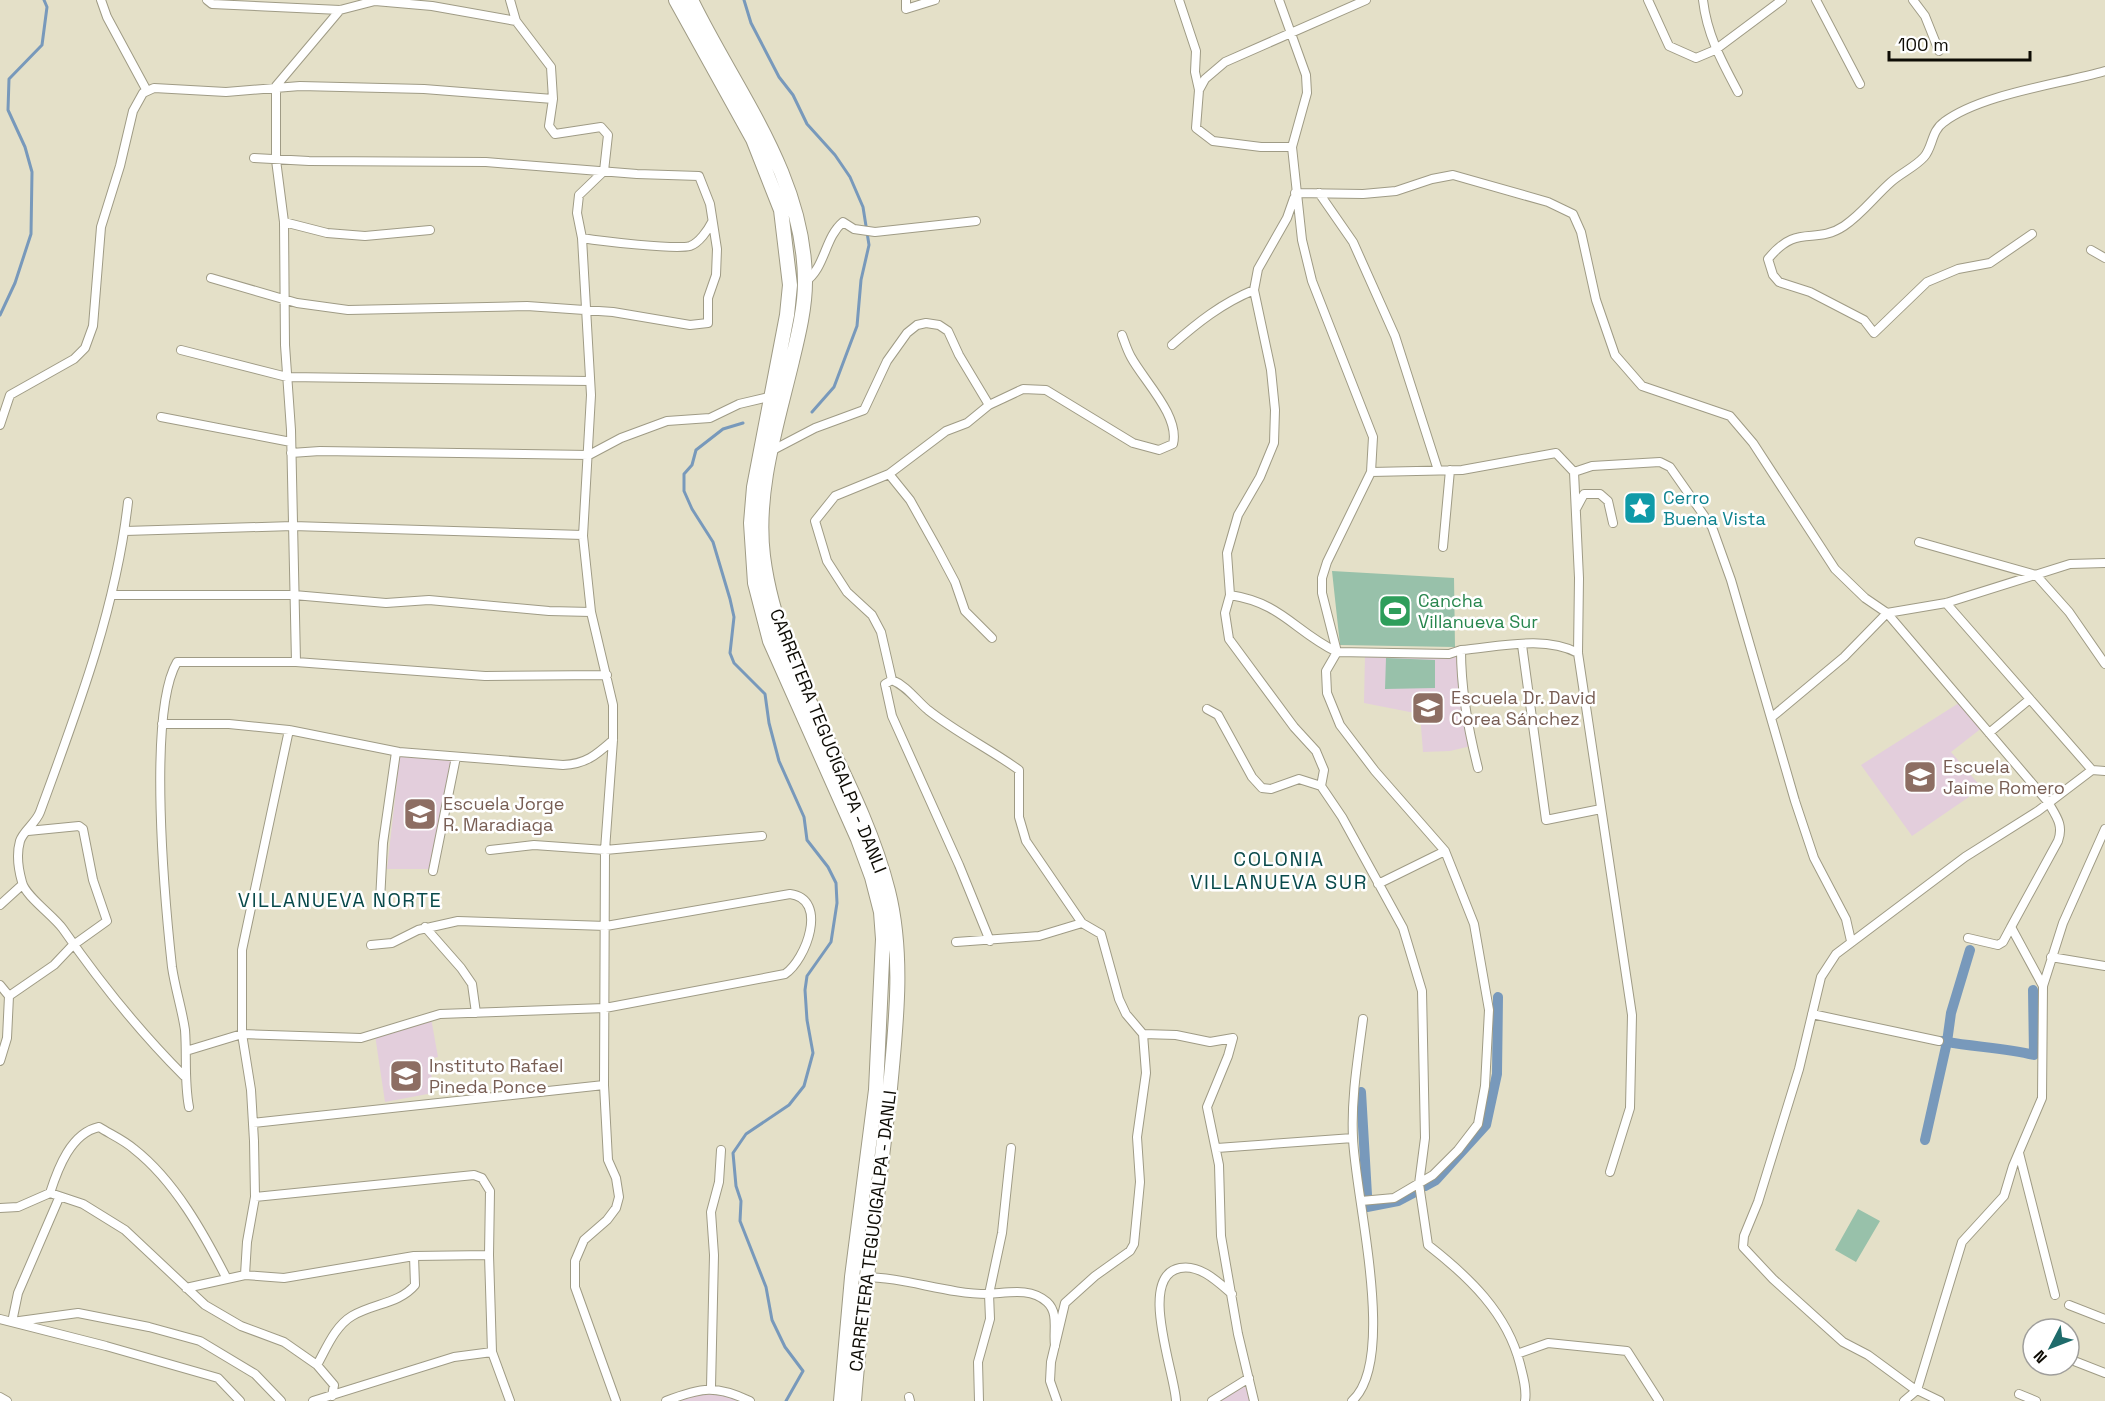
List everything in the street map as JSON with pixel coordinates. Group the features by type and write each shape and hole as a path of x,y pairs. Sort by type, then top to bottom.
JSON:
{"highway":[{"name":"CARRETERA TEGUCIGALPA - DANLI","path":"676,0 753,139 781,210 790,285 777,396 767,453 762,542 774,613 785,645 866,825 889,894 895,931 896,1026 854,1401"},
{"name":"CARRETERA TEGUCIGALPA - DANLI","path":"691,0 725,68 775,154 789,187 797,219 805,282 799,332 777,396"},
{"name":"CARRETERA TEGUCIGALPA - DANLI","path":"767,453 754,487 751,523 754,583 761,612 770,641 858,839 872,877 881,912 883,939 876,1090 852,1277 841,1401"}],"street":[{"path":"101,0 107,17 147,91"},
{"path":"207,0 212,4 340,10 375,1 432,6 516,21"},
{"path":"510,0 516,21 551,67 553,99 549,126 555,134 601,127 608,135 603,171 579,195 577,213 582,238 590,381 589,455 584,535 591,612 613,705 613,740 605,850 604,1085 608,1160 616,1178 619,1197 612,1214 584,1240 573,1271 575,1287 616,1401"},
{"path":"906,0 906,9 934,0"},
{"path":"1179,0 1196,51 1195,72 1198,90 1196,128 1213,141 1261,147 1292,147"},
{"path":"1279,0 1306,75 1307,93 1292,147 1295,194 1302,240 1312,281 1373,437 1371,472 1327,562 1322,578 1322,593 1336,652 1326,671 1327,693 1340,724 1375,771 1445,851 1474,924 1489,1010 1485,1086 1478,1124 1458,1150 1419,1184 1394,1198 1361,1201"},
{"path":"1198,90 1205,79 1226,62 1366,0"},
{"path":"1648,0 1669,46 1696,58 1715,50 1782,0"},
{"path":"1703,0 1706,24 1715,50 1738,92"},
{"path":"1816,0 1860,84"},
{"path":"1913,0 1925,16 1939,51"},
{"path":"296,662 284,222 276,160 276,86 340,10"},
{"path":"2032,234 1990,263 1958,269 1927,282 1874,333 1864,320 1855,315 1810,291 1779,282 1773,275 1768,259 1780,244 1799,236 1826,235 1844,226 1889,184 1925,156 1935,132 1944,122 2005,95 2105,71"},
{"path":"0,425 10,395 74,359 85,348 93,326 101,228 120,166 133,111 143,93 154,88 226,92 276,86 424,89 553,99"},
{"path":"211,278 285,300 348,310 526,306 586,310 690,325 708,323 708,298 716,275 717,249 710,204 699,176 486,162 254,158"},
{"path":"1295,194 1363,194 1396,190 1453,175 1548,202 1573,214 1581,232 1596,300 1615,356 1642,386 1730,416 1753,443 1835,570 1865,598 1887,613 2048,802 2059,819 2060,835 2011,927 1998,945 1968,938"},
{"path":"1319,193 1353,242 1395,336 1438,471"},
{"path":"1295,194 1287,218 1258,269 1254,290 1271,370 1275,410 1274,444 1260,477 1238,516 1227,553 1230,595 1225,613 1229,639 1294,727 1316,751 1324,770 1321,786"},
{"path":"805,282 817,270 834,229 843,222 856,229 875,232 976,221"},
{"path":"284,222 327,233 365,236 430,230"},
{"path":"582,238 673,247 690,246 701,237 712,222"},
{"path":"2091,250 2105,258"},
{"path":"1172,345 1204,318 1236,297 1254,290"},
{"path":"767,453 815,428 864,410 887,361 907,333 917,325 939,325 948,331 989,405"},
{"path":"892,680 881,632 872,615 847,592 826,561 815,521 835,496 889,474 946,431 967,423 989,405 1023,389 1046,390 1133,443 1159,450 1173,444 1176,433 1168,415 1131,357 1122,335"},
{"path":"181,351 287,377 590,381"},
{"path":"291,453 320,451 589,455 621,438 667,421 710,418 739,404 777,396"},
{"path":"161,417 291,442"},
{"path":"1371,472 1450,470 1495,465 1556,453 1574,472 1579,578 1578,653 1632,1016 1630,1108 1610,1173"},
{"path":"1574,472 1592,466 1660,462 1670,467 1712,527 1731,580 1814,858 1846,919 1851,941"},
{"path":"1443,547 1450,470"},
{"path":"889,474 910,500 948,570 964,611 992,638"},
{"path":"1575,512 1584,494 1600,494 1608,501 1613,523"},
{"path":"128,502 125,531 112,595 88,675 39,815 21,838 17,855 22,885 63,928 72,946 130,1020 184,1076"},
{"path":"125,531 293,526 584,535"},
{"path":"1919,542 2036,575 2068,612 2105,664"},
{"path":"1772,717 1844,657 1887,613 1946,603 2070,564 2105,563"},
{"path":"112,595 294,596 386,603 429,600 549,611 591,612"},
{"path":"1230,595 1255,599 1285,616 1336,652 1449,654 1461,650 1522,645 1564,646 1578,653"},
{"path":"1946,603 2092,770"},
{"path":"1522,645 1546,820 1601,809"},
{"path":"1461,650 1461,677 1468,727 1478,768"},
{"path":"189,1107 184,1076 186,1051 184,1029 172,969 163,831 162,724 169,679 177,662 296,662 485,676 607,675"},
{"path":"990,941 959,865 892,716 885,684 892,680 901,683 927,709 962,734 1019,770 1019,817 1026,841 1082,923 1101,934 1119,999 1126,1014 1143,1034 1146,1073 1137,1137 1140,1182 1134,1244 1130,1251 1095,1276 1065,1303 1050,1381 1056,1401"},
{"path":"1989,733 2030,699"},
{"path":"1207,709 1218,715 1252,777 1262,788 1270,789 1299,780 1321,786 1342,816 1403,928 1422,991 1425,1138 1419,1184 1428,1245 1471,1282 1495,1309 1517,1354 1523,1376 1525,1401"},
{"path":"162,724 229,724 289,730 396,752 579,764 592,759 613,740"},
{"path":"245,1275 247,1242 255,1197 253,1123 242,1034 242,950 289,730"},
{"path":"380,900 383,843 396,752"},
{"path":"433,871 456,757"},
{"path":"1940,1401 1917,1390 1868,1355 1843,1342 1773,1279 1743,1247 1744,1236 1758,1202 1799,1069 1821,977 1836,954 1965,857 2092,770 2105,771"},
{"path":"9,996 54,965 72,946 107,921 93,880 84,833 79,826 28,831"},
{"path":"1904,1401 1917,1390 1962,1242 2004,1196 2042,1098 2043,986 2051,957 2105,829"},
{"path":"490,850 534,845 605,850 762,836"},
{"path":"1378,884 1445,851"},
{"path":"0,905 22,885"},
{"path":"186,1051 242,1034 361,1038 440,1014 605,1008 785,974 798,963 808,940 811,922 806,903 798,895 790,894 606,926 458,921 425,927 392,943 370,945"},
{"path":"956,942 1039,936 1082,923"},
{"path":"425,927 472,984 476,1012"},
{"path":"2011,927 2043,986"},
{"path":"2051,957 2105,966"},
{"path":"0,985 9,996 7,1038 0,1061"},
{"path":"1812,1014 1939,1041"},
{"path":"1352,1401 1360,1394 1369,1373 1374,1331 1353,1138 1354,1091 1363,1019"},
{"path":"1143,1034 1176,1035 1210,1042 1233,1038 1207,1107 1217,1148 1221,1236 1254,1401"},
{"path":"253,1123 604,1085"},
{"path":"0,1208 18,1207 50,1193 71,1149 86,1130 99,1127 135,1149 178,1196 208,1242 227,1279"},
{"path":"1217,1148 1353,1138"},
{"path":"979,1401 978,1362 990,1319 989,1294 1002,1233 1011,1148"},
{"path":"711,1387 714,1255 711,1212 718,1182 721,1149"},
{"path":"2019,1153 2055,1295"},
{"path":"255,1197 474,1175 482,1178 490,1191 489,1256 492,1352 510,1401"},
{"path":"50,1193 59,1198 83,1204 125,1230 205,1305 241,1326 284,1342 317,1365 334,1385 332,1396"},
{"path":"12,1322 18,1293 59,1198"},
{"path":"186,1288 245,1275 284,1278 414,1256 489,1256"},
{"path":"317,1365 337,1330 350,1317 407,1294 415,1284 414,1256"},
{"path":"1176,1401 1176,1383 1159,1322 1161,1288 1167,1275 1173,1269 1185,1267 1212,1276 1232,1294"},
{"path":"852,1277 867,1277 989,1294 1017,1291 1035,1294 1046,1301 1054,1311 1055,1350"},
{"path":"2069,1305 2105,1319"},
{"path":"12,1322 78,1313 200,1341 255,1374 281,1401"},
{"path":"0,1319 218,1378 240,1401"},
{"path":"1517,1354 1548,1343 1627,1351 1659,1401"},
{"path":"313,1401 382,1377 453,1357 492,1352"},
{"path":"2081,1364 2105,1373"},
{"path":"1212,1401 1249,1378"},
{"path":"666,1401 711,1387 750,1401"},
{"path":"2019,1394 2036,1401"},
{"path":"0,1397 7,1401"}],"shaded area":[{"name":"Escuela Dr. David Corea Sánchez","path":"1365,655 1456,656 1471,746 1450,751 1423,752 1420,714 1364,703"},
{"name":"Escuela Jaime Romero","path":"1962,701 1983,727 1951,752 1982,788 1912,836 1861,765"},
{"name":"Escuela Jorge R. Maradiaga","path":"400,754 457,760 438,869 387,869"},
{"name":"Instituto Rafael Pineda Ponce","path":"431,1018 438,1057 430,1059 433,1093 385,1102 375,1035"},
{"path":"1245,1385 1250,1401 1218,1401"},
{"path":"708,1392 722,1394 737,1401 680,1401"}],"green space":[{"name":"Cancha Villanueva Sur","path":"1332,571 1454,578 1455,647 1340,645"},
{"path":"1386,658 1435,660 1435,688 1385,689"},
{"path":"1858,1209 1880,1221 1856,1262 1835,1250"}],"waterway":[{"path":"0,315 15,283 31,234 32,172 25,147 8,110 9,79 42,45 47,7 44,0"},
{"path":"744,0 751,23 779,77 793,95 807,124 835,155 850,177 863,207 869,245 861,280 857,326 834,387 812,412"},
{"path":"743,423 723,429 696,450 692,465 684,474 684,491 692,509 713,542 730,599 734,617 730,653 734,663 765,694 769,723 779,761 804,817 807,840 828,867 836,883 837,903 831,942 807,976 805,990 807,1020 813,1053 804,1086 789,1105 746,1134 733,1153 736,1186 741,1201 740,1221 766,1287 772,1320 785,1347 803,1371 786,1401"},
{"path":"1970,950 1951,1013 1947,1042 2034,1055 2033,990"},
{"path":"1425,1186 1436,1180 1486,1125 1497,1074 1498,997"},
{"path":"1925,1140 1947,1042 1941,1041"},
{"path":"1361,1092 1367,1195"},
{"path":"1367,1205 1367,1207 1398,1201 1415,1192"}],"place":[{"name":"Cerro Buena Vista","path":"1640,508"},
{"name":"Cancha Villanueva Sur","path":"1395,611"},
{"name":"Escuela Dr. David Corea Sánchez","path":"1428,708"},
{"name":"Escuela Jaime Romero","path":"1920,777"},
{"name":"Escuela Jorge R. Maradiaga","path":"420,814"},
{"name":"Instituto Rafael Pineda Ponce","path":"406,1076"}],"district":[{"name":"COLONIA VILLANUEVA SUR","path":"1279,870"},
{"name":"VILLANUEVA NORTE","path":"340,900"}]}
